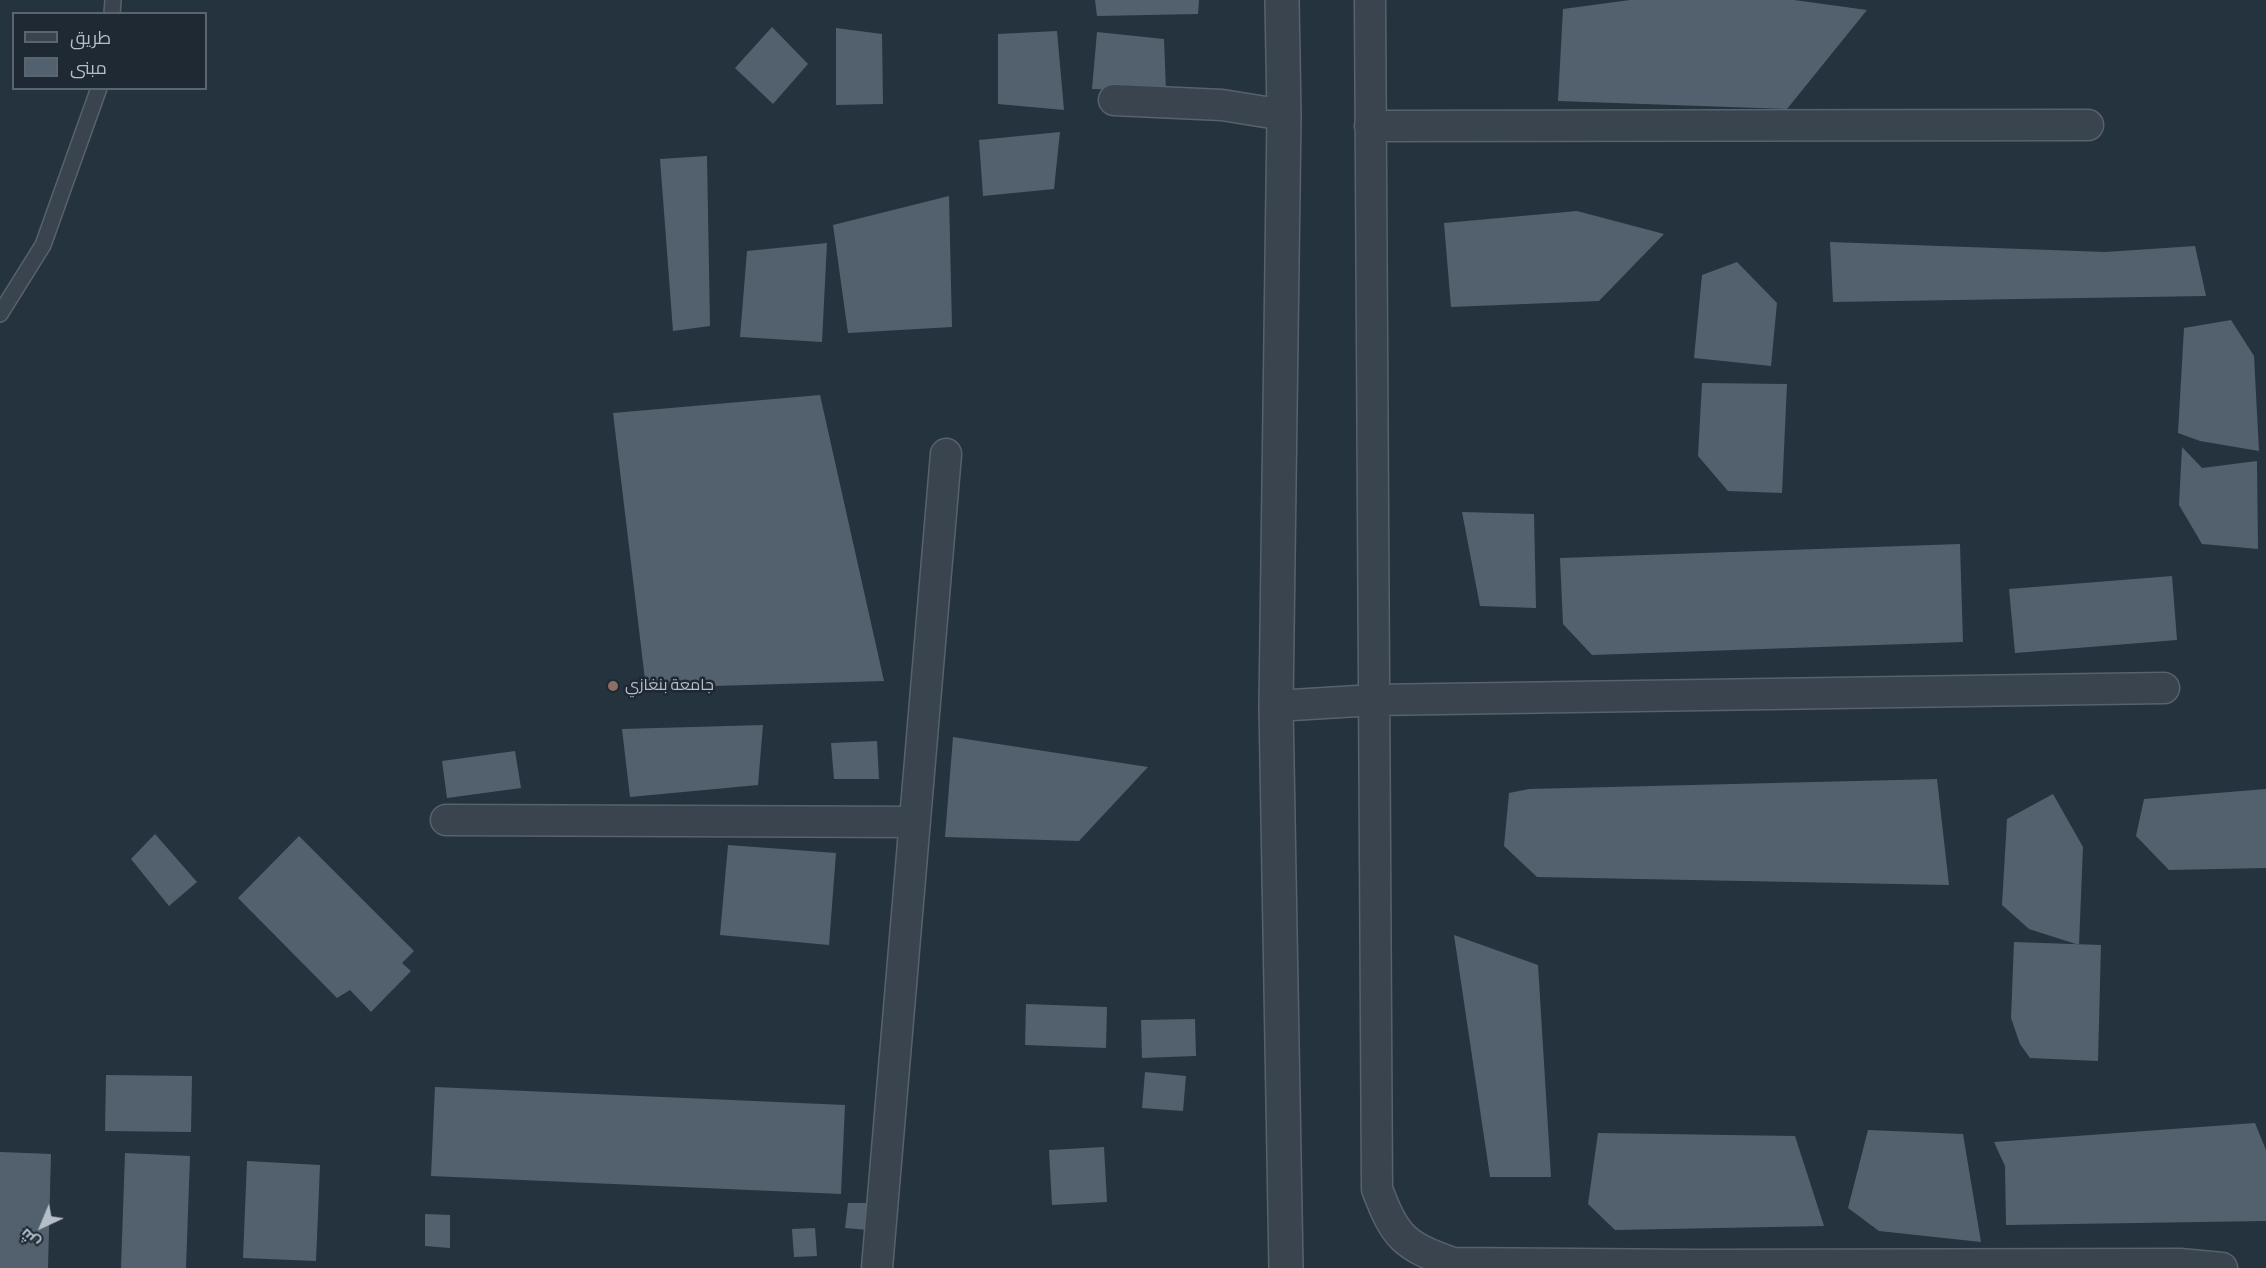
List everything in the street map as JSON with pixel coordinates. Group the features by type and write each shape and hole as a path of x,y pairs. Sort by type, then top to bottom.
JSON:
{"street":[{"path":"1282,0 1284,115 1276,706 1286,1268"},
{"path":"1370,0 1377,1189 1387,1215 1401,1237 1425,1254 1453,1263 2180,1264 2222,1268"},
{"path":"1114,100 1222,105 1284,115"},
{"path":"1370,126 2088,125"},
{"path":"877,1268 946,454"},
{"path":"1276,706 1374,700 2164,688"},
{"path":"446,820 915,822"}],"lane":[{"path":"0,314 43,245 98,90"}],"building":[{"path":"1095,0 1199,0 1198,14 1097,16"},
{"path":"1630,0 1794,0 1867,10 1787,109 1558,101 1563,9"},
{"path":"772,27 808,64 773,104 735,68"},
{"path":"836,28 882,34 883,104 836,105"},
{"path":"1057,31 1064,110 998,104 998,34"},
{"path":"1097,32 1164,39 1166,91 1092,89"},
{"path":"1060,132 1054,189 983,196 979,140"},
{"path":"707,156 710,326 673,331 660,159"},
{"path":"949,196 952,327 848,333 833,225"},
{"path":"1577,211 1664,234 1599,301 1451,307 1444,223"},
{"path":"1830,242 2105,252 2195,246 2206,296 1833,302"},
{"path":"827,243 822,342 740,337 747,251"},
{"path":"1737,262 1777,303 1771,366 1694,358 1702,275"},
{"path":"2231,320 2254,356 2259,451 2200,441 2178,433 2184,328"},
{"path":"1702,383 1787,384 1782,493 1728,491 1698,456"},
{"path":"820,395 884,681 646,688 613,413"},
{"path":"2182,447 2202,468 2257,461 2258,549 2202,544 2179,505"},
{"path":"1462,512 1534,514 1536,608 1480,606"},
{"path":"1960,544 1963,642 1592,655 1563,624 1560,558"},
{"path":"2172,576 2177,640 2015,653 2009,589"},
{"path":"763,725 758,785 630,797 622,729"},
{"path":"953,737 1148,767 1079,841 945,837"},
{"path":"877,741 879,779 834,779 831,743"},
{"path":"515,751 521,788 447,798 442,761"},
{"path":"1937,779 1949,885 1537,877 1504,846 1509,793 1529,789"},
{"path":"2266,789 2266,868 2169,870 2136,836 2144,799"},
{"path":"2053,794 2083,847 2079,945 2029,929 2002,905 2007,819"},
{"path":"155,834 197,882 169,906 131,859"},
{"path":"299,836 414,951 402,963 411,971 371,1012 350,990 337,998 238,898"},
{"path":"728,845 836,853 829,945 720,935"},
{"path":"1454,935 1538,965 1551,1177 1490,1177"},
{"path":"2014,942 2101,945 2098,1061 2030,1058 2020,1044 2011,1018"},
{"path":"1026,1004 1107,1007 1106,1048 1025,1045"},
{"path":"1195,1019 1196,1056 1142,1058 1141,1020"},
{"path":"1145,1072 1186,1076 1183,1111 1142,1108"},
{"path":"106,1075 192,1076 191,1132 105,1131"},
{"path":"435,1087 845,1105 841,1194 431,1176"},
{"path":"2255,1123 2266,1150 2266,1221 2006,1225 2005,1166 1994,1142"},
{"path":"1868,1130 1963,1134 1981,1242 1879,1231 1848,1208"},
{"path":"1598,1133 1795,1136 1824,1226 1615,1230 1588,1204"},
{"path":"1104,1147 1107,1202 1052,1205 1049,1150"},
{"path":"0,1152 51,1154 48,1268 0,1268"},
{"path":"125,1153 190,1156 186,1268 121,1268"},
{"path":"247,1161 320,1165 316,1261 243,1258"},
{"path":"848,1203 870,1203 868,1230 845,1228"},
{"path":"425,1214 450,1215 450,1248 425,1246"},
{"path":"815,1228 817,1256 794,1257 792,1229"}],"place":[{"name":"جامعة بنغازي","path":"613,686"}]}
